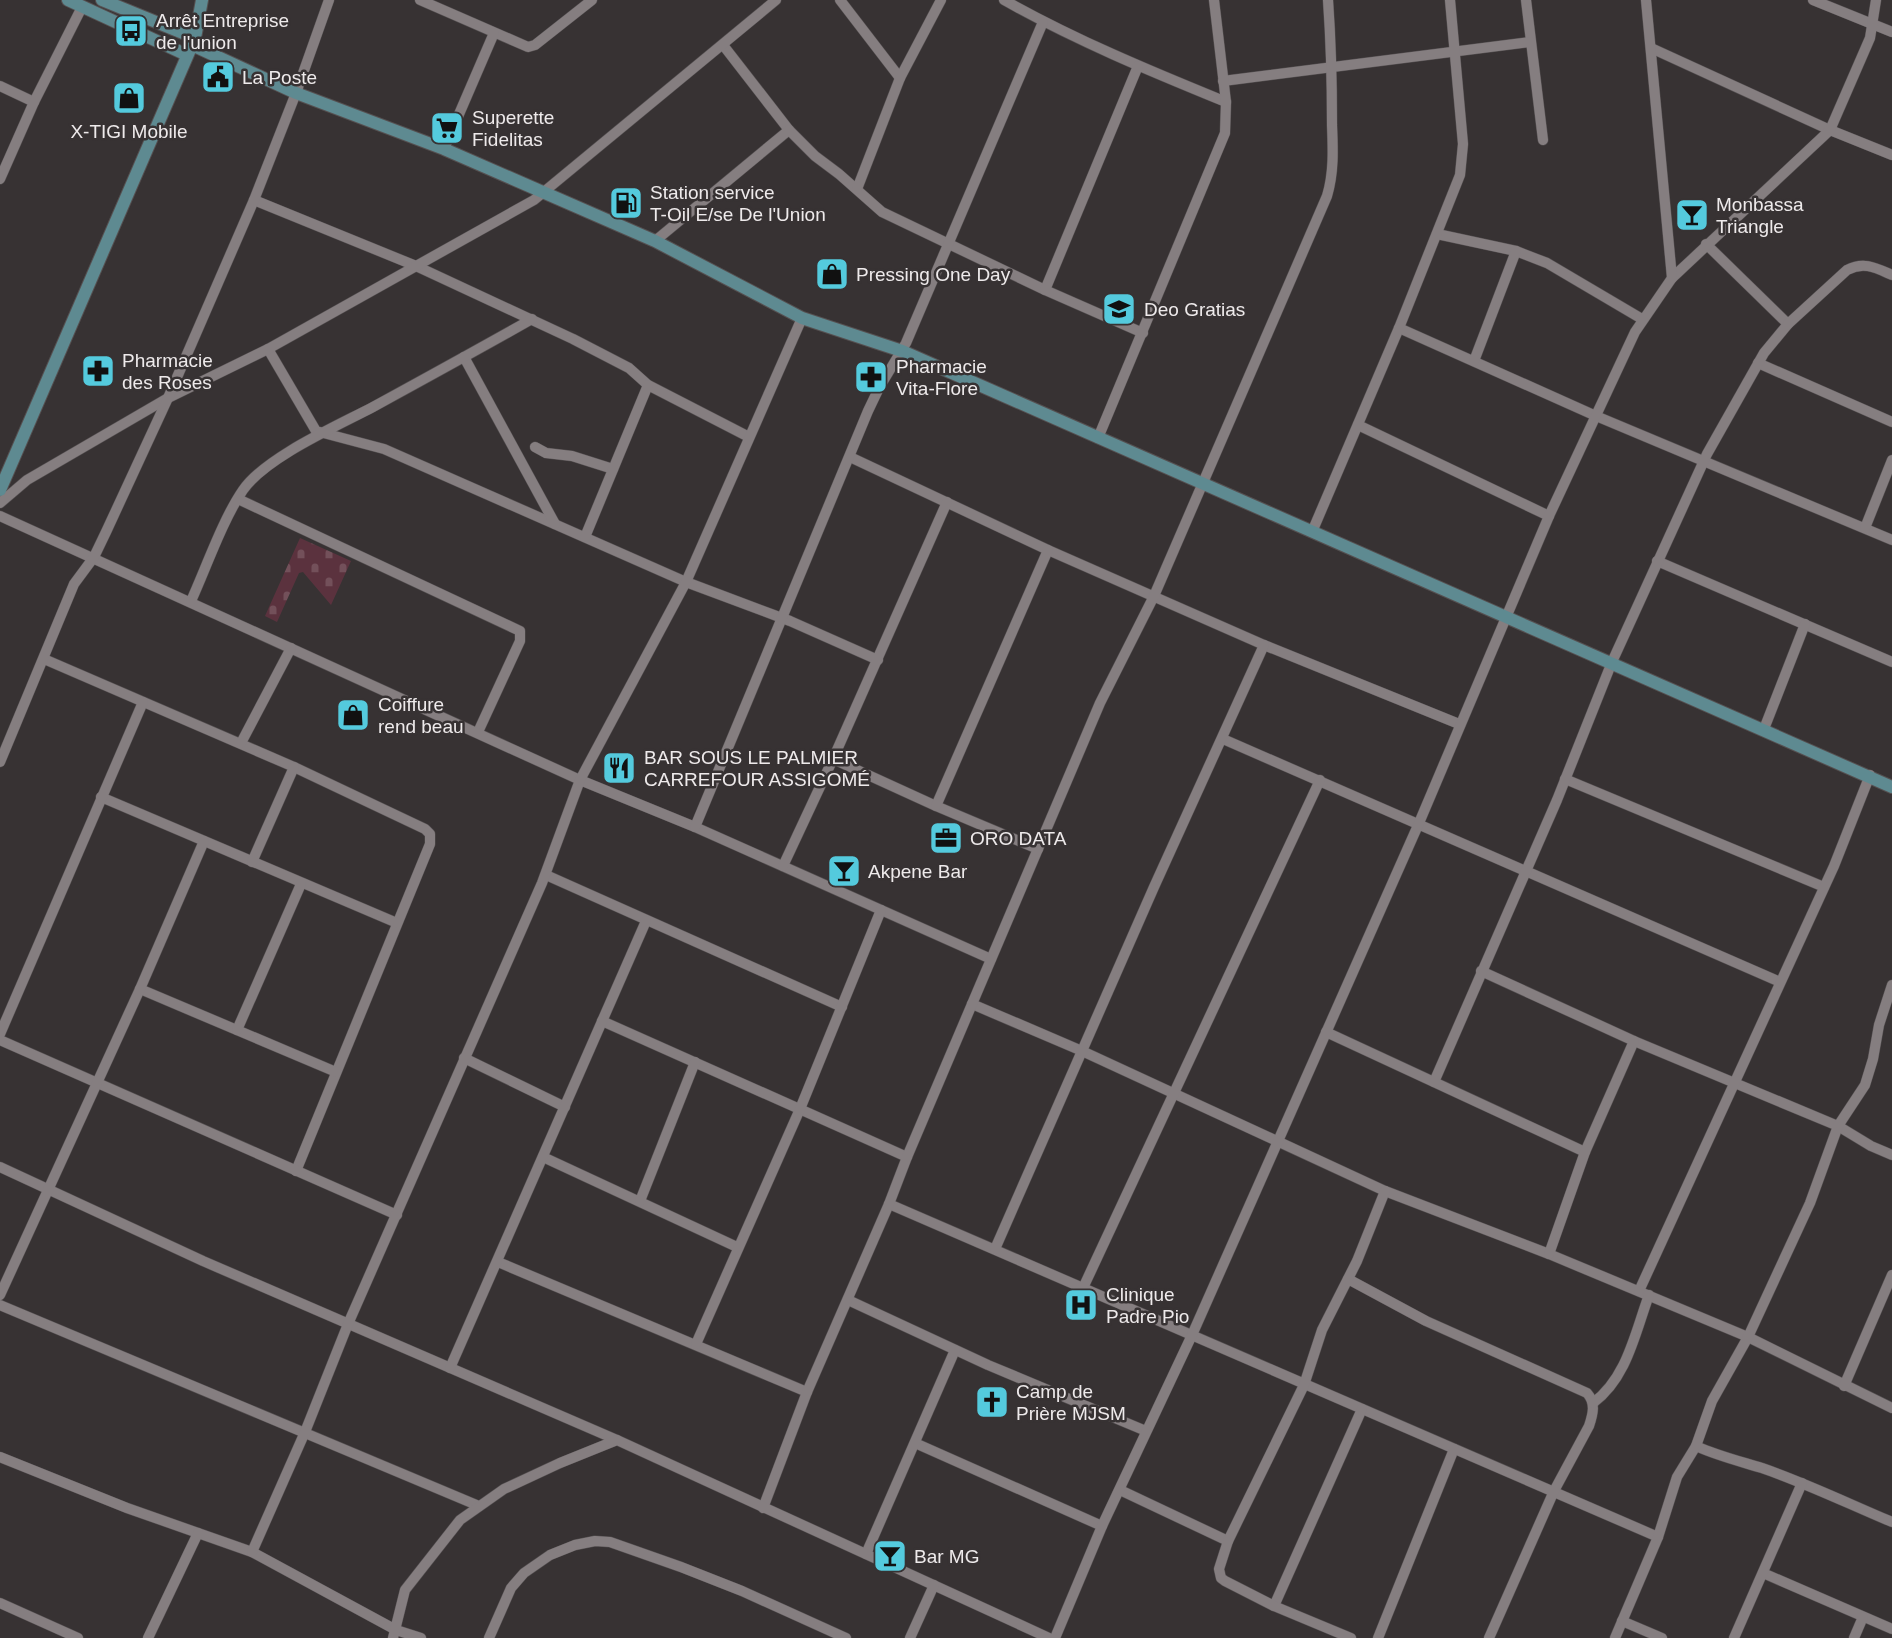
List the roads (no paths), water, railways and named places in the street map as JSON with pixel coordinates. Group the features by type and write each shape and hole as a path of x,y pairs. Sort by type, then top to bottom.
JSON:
{"street":[{"path":"68,0 191,46"},
{"path":"102,0 191,46 296,93 444,149 655,241 802,318 902,351 1870,775 1892,787"},
{"path":"0,490 191,46 202,0"},
{"path":"0,762 74,584 93,557 168,398 254,200 329,0"},
{"path":"420,0 523,46 532,47 592,0"},
{"path":"0,503 27,480 168,398 268,349 543,193 776,0"},
{"path":"840,0 900,78"},
{"path":"857,189 900,78 942,0"},
{"path":"1004,0 1043,22 1138,66 1226,102"},
{"path":"1098,438 1225,133 1226,102 1214,0"},
{"path":"763,1507 807,1392 1100,704 1154,596 1327,196 1332,166 1332,68 1328,0"},
{"path":"1312,531 1399,328 1460,175 1463,158 1450,0"},
{"path":"1526,0 1543,140"},
{"path":"1646,0 1672,278"},
{"path":"1813,0 1892,32"},
{"path":"1055,1638 1102,1526 1192,1335 1419,823 1549,516 1642,319 1672,278 1830,130 1874,24 1876,0"},
{"path":"0,179 34,102 82,6"},
{"path":"695,827 878,387 902,351 1043,22"},
{"path":"444,149 494,33"},
{"path":"1223,81 1530,42"},
{"path":"723,45 789,130 815,156 882,212 1045,290 1143,333"},
{"path":"1651,48 1830,130 1892,155"},
{"path":"1045,290 1138,66"},
{"path":"0,86 34,102"},
{"path":"655,241 789,130"},
{"path":"254,200 416,266 532,319 629,368 648,386 750,437"},
{"path":"1437,234 1516,251 1547,263 1642,319"},
{"path":"1706,244 1788,324"},
{"path":"1474,361 1516,251"},
{"path":"1434,1082 1657,561 1704,460 1758,362 1788,324 1853,267 1871,265 1892,275"},
{"path":"252,1552 305,1432 348,1324 546,875 580,780 686,582 802,318"},
{"path":"191,601 238,499 257,476 285,455 532,319"},
{"path":"1399,328 1596,416 1892,540"},
{"path":"268,349 313,428 322,434 384,449 686,582 878,660"},
{"path":"464,357 555,524"},
{"path":"1758,362 1892,422"},
{"path":"585,537 648,386"},
{"path":"1358,425 1549,516"},
{"path":"535,447 546,453 572,456 613,469"},
{"path":"850,457 1048,550 1264,645 1459,724"},
{"path":"1865,528 1892,460"},
{"path":"238,499 520,631 520,641 478,732"},
{"path":"783,866 947,502"},
{"path":"0,516 580,780 695,827 991,958"},
{"path":"936,806 1048,550"},
{"path":"1657,561 1892,662"},
{"path":"1764,729 1805,624"},
{"path":"995,1249 1264,645"},
{"path":"241,743 291,648"},
{"path":"44,659 294,767 425,829 429,834 430,844 296,1171"},
{"path":"0,1034 143,702"},
{"path":"1223,738 1780,982"},
{"path":"833,759 1038,849"},
{"path":"252,862 294,767"},
{"path":"1593,1403 1608,1392 1620,1375 1644,1293 1734,1083 1824,887 1870,775"},
{"path":"1565,779 1824,887"},
{"path":"1083,1288 1320,780"},
{"path":"101,797 397,923"},
{"path":"0,1295 204,841"},
{"path":"546,875 842,1007"},
{"path":"237,1030 301,884"},
{"path":"696,1344 800,1109 881,910"},
{"path":"450,1368 646,920"},
{"path":"1481,971 1634,1041 1838,1126 1892,1155"},
{"path":"1615,1638 1658,1537 1674,1485 1696,1446 1712,1401 1748,1337 1810,1203 1838,1126 1861,1092 1868,1076 1879,1026 1892,985"},
{"path":"139,989 336,1072"},
{"path":"972,1004 1082,1051 1385,1191 1549,1254 1748,1337 1844,1387 1892,1408"},
{"path":"602,1021 906,1157"},
{"path":"1326,1032 1585,1152"},
{"path":"0,1040 397,1215"},
{"path":"1549,1254 1585,1152 1634,1041"},
{"path":"464,1058 565,1107"},
{"path":"640,1201 695,1062"},
{"path":"543,1157 737,1247"},
{"path":"0,1167 203,1261 617,1440 1049,1638"},
{"path":"1351,1638 1274,1606 1221,1578 1220,1562 1304,1385 1322,1330 1348,1279 1385,1191"},
{"path":"889,1204 1658,1537"},
{"path":"498,1262 807,1392"},
{"path":"1844,1387 1887,1301 1892,1275"},
{"path":"1348,1279 1426,1321 1587,1393 1593,1403 1589,1426 1554,1491 1489,1638"},
{"path":"848,1300 955,1350 1146,1431"},
{"path":"0,1305 478,1506"},
{"path":"866,1554 955,1350"},
{"path":"1274,1606 1362,1409"},
{"path":"395,1634 405,1590 460,1520 488,1498 522,1480 617,1440"},
{"path":"915,1443 1102,1526"},
{"path":"1696,1446 1715,1455 1802,1483 1892,1522"},
{"path":"1378,1638 1454,1449"},
{"path":"0,1470 2,1458 127,1508 252,1552 395,1634 421,1638"},
{"path":"1734,1638 1802,1483"},
{"path":"1120,1490 1228,1541"},
{"path":"148,1638 198,1533"},
{"path":"489,1638 511,1588 524,1573 550,1555 575,1545 595,1541 610,1542 681,1567 846,1638"},
{"path":"1763,1573 1892,1629"},
{"path":"910,1638 934,1585"},
{"path":"0,1603 78,1638"},
{"path":"1854,1638 1863,1617"},
{"path":"1622,1621 1662,1638"}],"place":[{"name":"Arrêt Entreprise de l'union","path":"131,31"},
{"name":"La Poste","path":"218,77"},
{"name":"X-TIGI Mobile","path":"129,98"},
{"name":"Superette Fidelitas","path":"447,128"},
{"name":"Station service T-Oil E/se De l'Union","path":"626,203"},
{"name":"Monbassa Triangle","path":"1692,215"},
{"name":"Pressing One Day","path":"832,274"},
{"name":"Deo Gratias","path":"1119,309"},
{"name":"Pharmacie des Roses","path":"98,371"},
{"name":"Pharmacie Vita-Flore","path":"871,377"},
{"name":"Coiffure rend beau","path":"353,715"},
{"name":"BAR SOUS LE PALMIER CARREFOUR ASSIGOMÉ","path":"619,768"},
{"name":"ORO DATA","path":"946,838"},
{"name":"Akpene Bar","path":"844,871"},
{"name":"Clinique Padre Pio","path":"1081,1305"},
{"name":"Camp de Prière MJSM","path":"992,1402"},
{"name":"Bar MG","path":"890,1556"}]}
